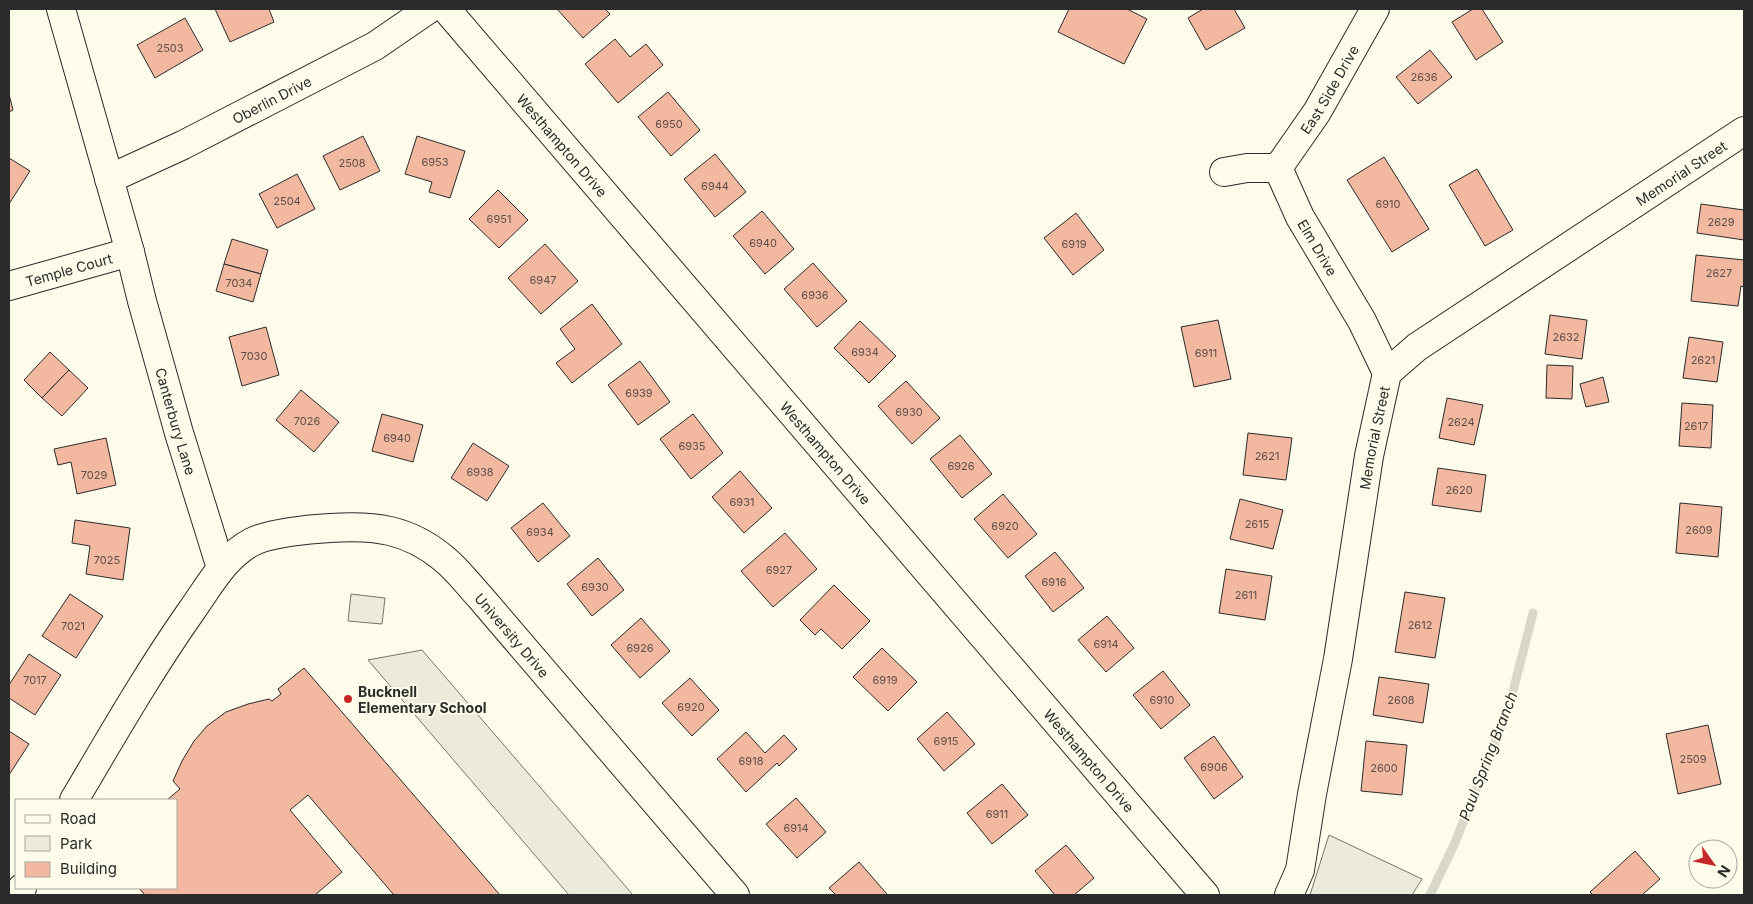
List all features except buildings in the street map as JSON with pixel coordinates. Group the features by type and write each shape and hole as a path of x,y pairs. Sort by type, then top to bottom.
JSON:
{"street":[{"name":"Canterbury Lane","path":"61,9 130,252 176,424 221,568"},
{"name":"Oberlin Drive","path":"109,179 183,145 375,46 429,9"},
{"name":"Westhampton Drive","path":"446,9 1205,895"},
{"name":"East Side Drive","path":"1278,168 1317,112 1375,9"},
{"name":"Memorial Street","path":"1289,895 1300,870 1312,794 1338,659 1369,456 1387,373 1417,347 1744,131"},
{"path":"1224,172 1247,168 1278,168"},
{"name":"Elm Drive","path":"1278,168 1300,217 1362,321 1387,373"},
{"name":"Temple Court","path":"9,286 130,252"},
{"name":"University Drive","path":"221,568 236,553 252,542 272,536 320,528 374,527 398,532 420,541 444,559 480,596 736,895"},
{"path":"75,799 148,676 221,568"}],"green space":[{"path":"1329,835 1422,879 1412,895 1310,895"}],"shaded area":[{"path":"351,594 385,598 382,624 348,621"},
{"path":"422,650 633,895 569,895 368,660"}],"waterway":[{"name":"Paul Spring Branch","path":"1430,895 1454,845 1509,707 1533,613"}],"place":[{"name":"Bucknell Elementary School","path":"348,699"}]}
